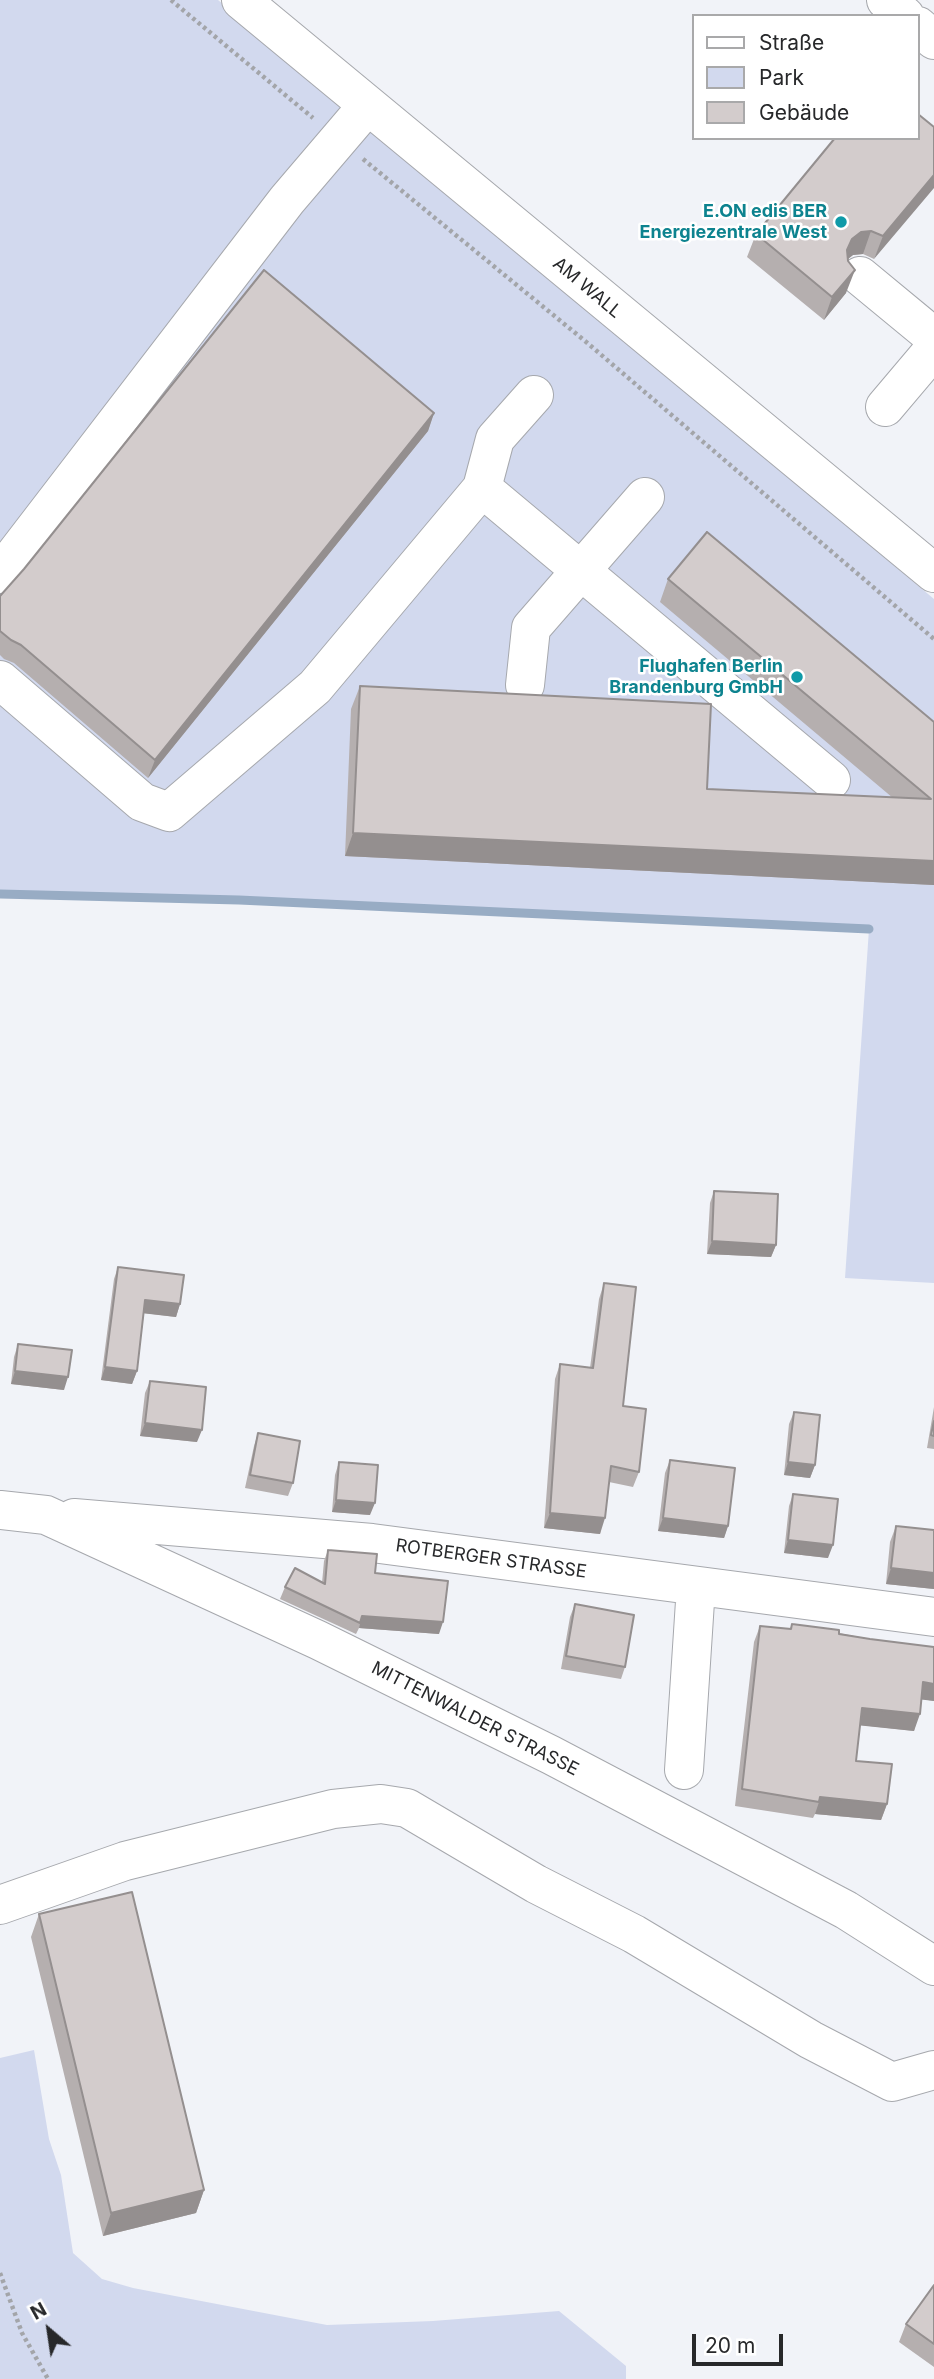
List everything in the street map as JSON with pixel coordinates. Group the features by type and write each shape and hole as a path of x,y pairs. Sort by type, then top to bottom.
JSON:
{"street":[{"name":"AM WALL","path":"241,0 934,573"},
{"path":"886,0 903,14"},
{"path":"920,28 934,40"},
{"path":"0,573 287,200 368,106"},
{"path":"860,276 934,337"},
{"path":"885,407 934,349"},
{"path":"0,680 142,802 169,811 315,687 482,488 495,439 534,395"},
{"path":"482,488 831,780"},
{"path":"524,685 531,628 645,497"},
{"name":"MITTENWALDER STRASSE","path":"0,1510 46,1515 318,1640 551,1755 846,1910 934,1966"},
{"name":"ROTBERGER STRASSE","path":"46,1515 372,1543 934,1617"},
{"path":"684,1770 696,1586"},
{"path":"0,1905 125,1861 333,1809 381,1804 407,1808 537,1884 635,1934 811,2040 892,2082 934,2070"}],"path":[{"path":"171,0 585,341 934,639"},
{"path":"0,2273 22,2333 48,2379"}],"green space":[{"path":"0,0 218,0 934,599 934,1283 845,1278 869,929 239,900 0,894"},
{"path":"34,2050 49,2139 61,2175 73,2253 102,2279 133,2288 327,2325 433,2321 559,2311 626,2366 626,2379 0,2379 0,2058"}],"building":[{"name":"E.ON edis BER Energiezentrale West","path":"920,116 934,127 934,175 883,236 871,231 861,232 852,239 847,250 848,261 855,270 832,297 756,234 833,140 920,140"},
{"path":"264,270 434,413 155,760 21,645 0,631 0,596"},
{"path":"707,532 934,722 934,861 353,833 360,686 711,704 707,789 931,799 668,579"},
{"path":"714,1191 778,1194 776,1245 712,1241"},
{"path":"118,1267 184,1275 180,1304 145,1300 137,1371 105,1367"},
{"path":"604,1283 636,1287 623,1406 646,1409 639,1472 611,1466 605,1518 550,1513 560,1364 593,1368"},
{"path":"18,1344 72,1350 68,1377 15,1371"},
{"path":"150,1381 206,1387 202,1430 145,1423"},
{"path":"794,1412 820,1415 815,1465 788,1462"},
{"path":"258,1433 300,1441 293,1483 250,1475"},
{"path":"670,1460 735,1468 728,1526 663,1518"},
{"path":"339,1462 378,1465 375,1503 336,1500"},
{"path":"793,1494 838,1499 833,1545 788,1540"},
{"path":"896,1526 934,1530 934,1573 891,1568"},
{"path":"328,1550 377,1554 375,1573 448,1581 443,1622 362,1616 360,1623 285,1587 295,1568 325,1584"},
{"path":"575,1604 634,1615 625,1667 566,1656"},
{"path":"792,1624 839,1630 839,1634 934,1647 934,1684 923,1682 920,1714 862,1708 856,1761 892,1764 887,1804 820,1797 819,1802 742,1789 760,1626 791,1629"},
{"path":"132,1892 204,2190 111,2213 39,1914"},
{"path":"934,2285 934,2344 906,2324"}],"waterway":[{"path":"0,894 239,900 869,929"}],"place":[{"name":"E.ON edis BER Energiezentrale West","path":"841,222"},
{"name":"Flughafen Berlin Brandenburg GmbH","path":"797,677"}]}
